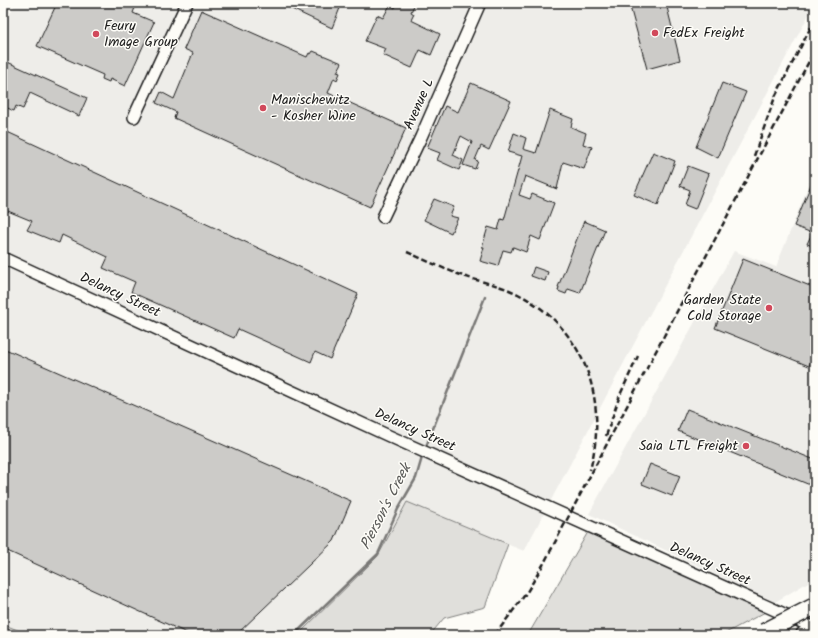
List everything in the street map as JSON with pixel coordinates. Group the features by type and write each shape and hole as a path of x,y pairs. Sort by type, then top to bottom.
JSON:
{"highway":[{"path":"761,634 815,606"},
{"path":"804,635 815,629"}],"street":[{"path":"134,117 187,3"},
{"name":"Avenue L","path":"383,217 427,124 480,3"},
{"name":"Delancy Street","path":"3,258 389,436 815,629"}],"shaded area":[{"path":"16,3 480,3 462,54 485,3 815,3 524,551 407,503 378,556 298,635 30,635 5,625 3,629 3,25"},
{"path":"815,169 815,578 775,602 589,514 734,251 776,267"},
{"path":"407,502 508,544 485,607 444,618 430,635 298,635 378,556"},
{"path":"588,532 769,610 722,635 528,635"},
{"path":"5,625 30,635 3,635"}],"building":[{"name":"Feury Image Group","path":"57,3 131,3 136,5 133,13 154,22 125,86 110,79 109,82 102,79 103,75 37,46"},
{"path":"279,3 342,3 332,28"},
{"path":"397,3 415,3 411,12 414,14 411,20 440,34 431,55 420,50 412,68 383,55 386,49 365,41 377,15 383,18 390,5 395,8"},
{"name":"FedEx Freight","path":"629,3 666,3 680,60 647,69"},
{"name":"Manischewitz - Kosher Wine","path":"201,10 307,57 309,53 311,54 313,51 342,63 337,72 340,73 337,80 334,78 328,93 406,128 370,207 174,118 176,112 156,103 161,92 174,99 193,53 184,49"},
{"path":"3,60 87,98 79,116 30,93 23,109 16,106 14,111 3,106"},
{"path":"471,83 511,101 489,150 481,146 475,160 478,161 475,169 463,165 472,142 461,136 453,155 463,160 459,170 437,160 440,153 427,148 445,106 458,112"},
{"path":"722,83 746,92 718,158 696,147"},
{"path":"550,110 573,119 571,127 586,133 583,144 592,147 584,169 563,162 557,189 525,176 519,195 530,199 532,194 554,203 540,240 531,236 526,252 513,247 511,252 503,250 498,266 480,261 484,247 482,247 488,227 498,230 501,219 504,220 522,156 508,152 514,133 526,138 523,149 536,153"},
{"path":"3,130 358,294 330,359 315,352 311,362 238,329 234,338 131,292 135,282 103,268 108,257 62,235 59,243 27,230 32,221 3,209"},
{"path":"653,152 675,161 658,205 634,195"},
{"path":"688,166 709,174 695,209 685,205 690,190 680,186"},
{"path":"815,175 815,247 807,244 812,233 794,226"},
{"path":"434,199 454,207 450,216 458,218 451,233 424,220"},
{"path":"584,221 605,230 580,293 568,289 566,294 558,291 558,287"},
{"name":"Garden State Cold Storage","path":"743,259 815,288 815,352 809,366 715,328"},
{"path":"534,267 548,272 545,281 531,276"},
{"path":"3,348 351,501 334,541 236,635 191,635 3,549"},
{"name":"Saia LTL Freight","path":"687,409 815,460 815,487 678,431"},
{"path":"650,464 680,476 672,496 642,484"}],"waterway":[{"name":"Pierson's Creek","path":"425,449 485,297"},
{"name":"Pierson's Creek","path":"294,635 378,554 398,509 416,478 423,454"}],"railway":[{"path":"754,156 775,97 815,19"},
{"path":"495,635 527,592 543,565 815,50"},
{"path":"407,252 463,276 498,286 518,294 541,309 560,326 575,346 586,368 593,392 596,417 595,443 590,470"},
{"path":"606,436 620,395 638,356"}],"place":[{"name":"FedEx Freight","path":"655,33"},
{"name":"Feury Image Group","path":"96,34"},
{"name":"Manischewitz - Kosher Wine","path":"263,108"},
{"name":"Garden State Cold Storage","path":"769,308"},
{"name":"Saia LTL Freight","path":"746,446"}]}
